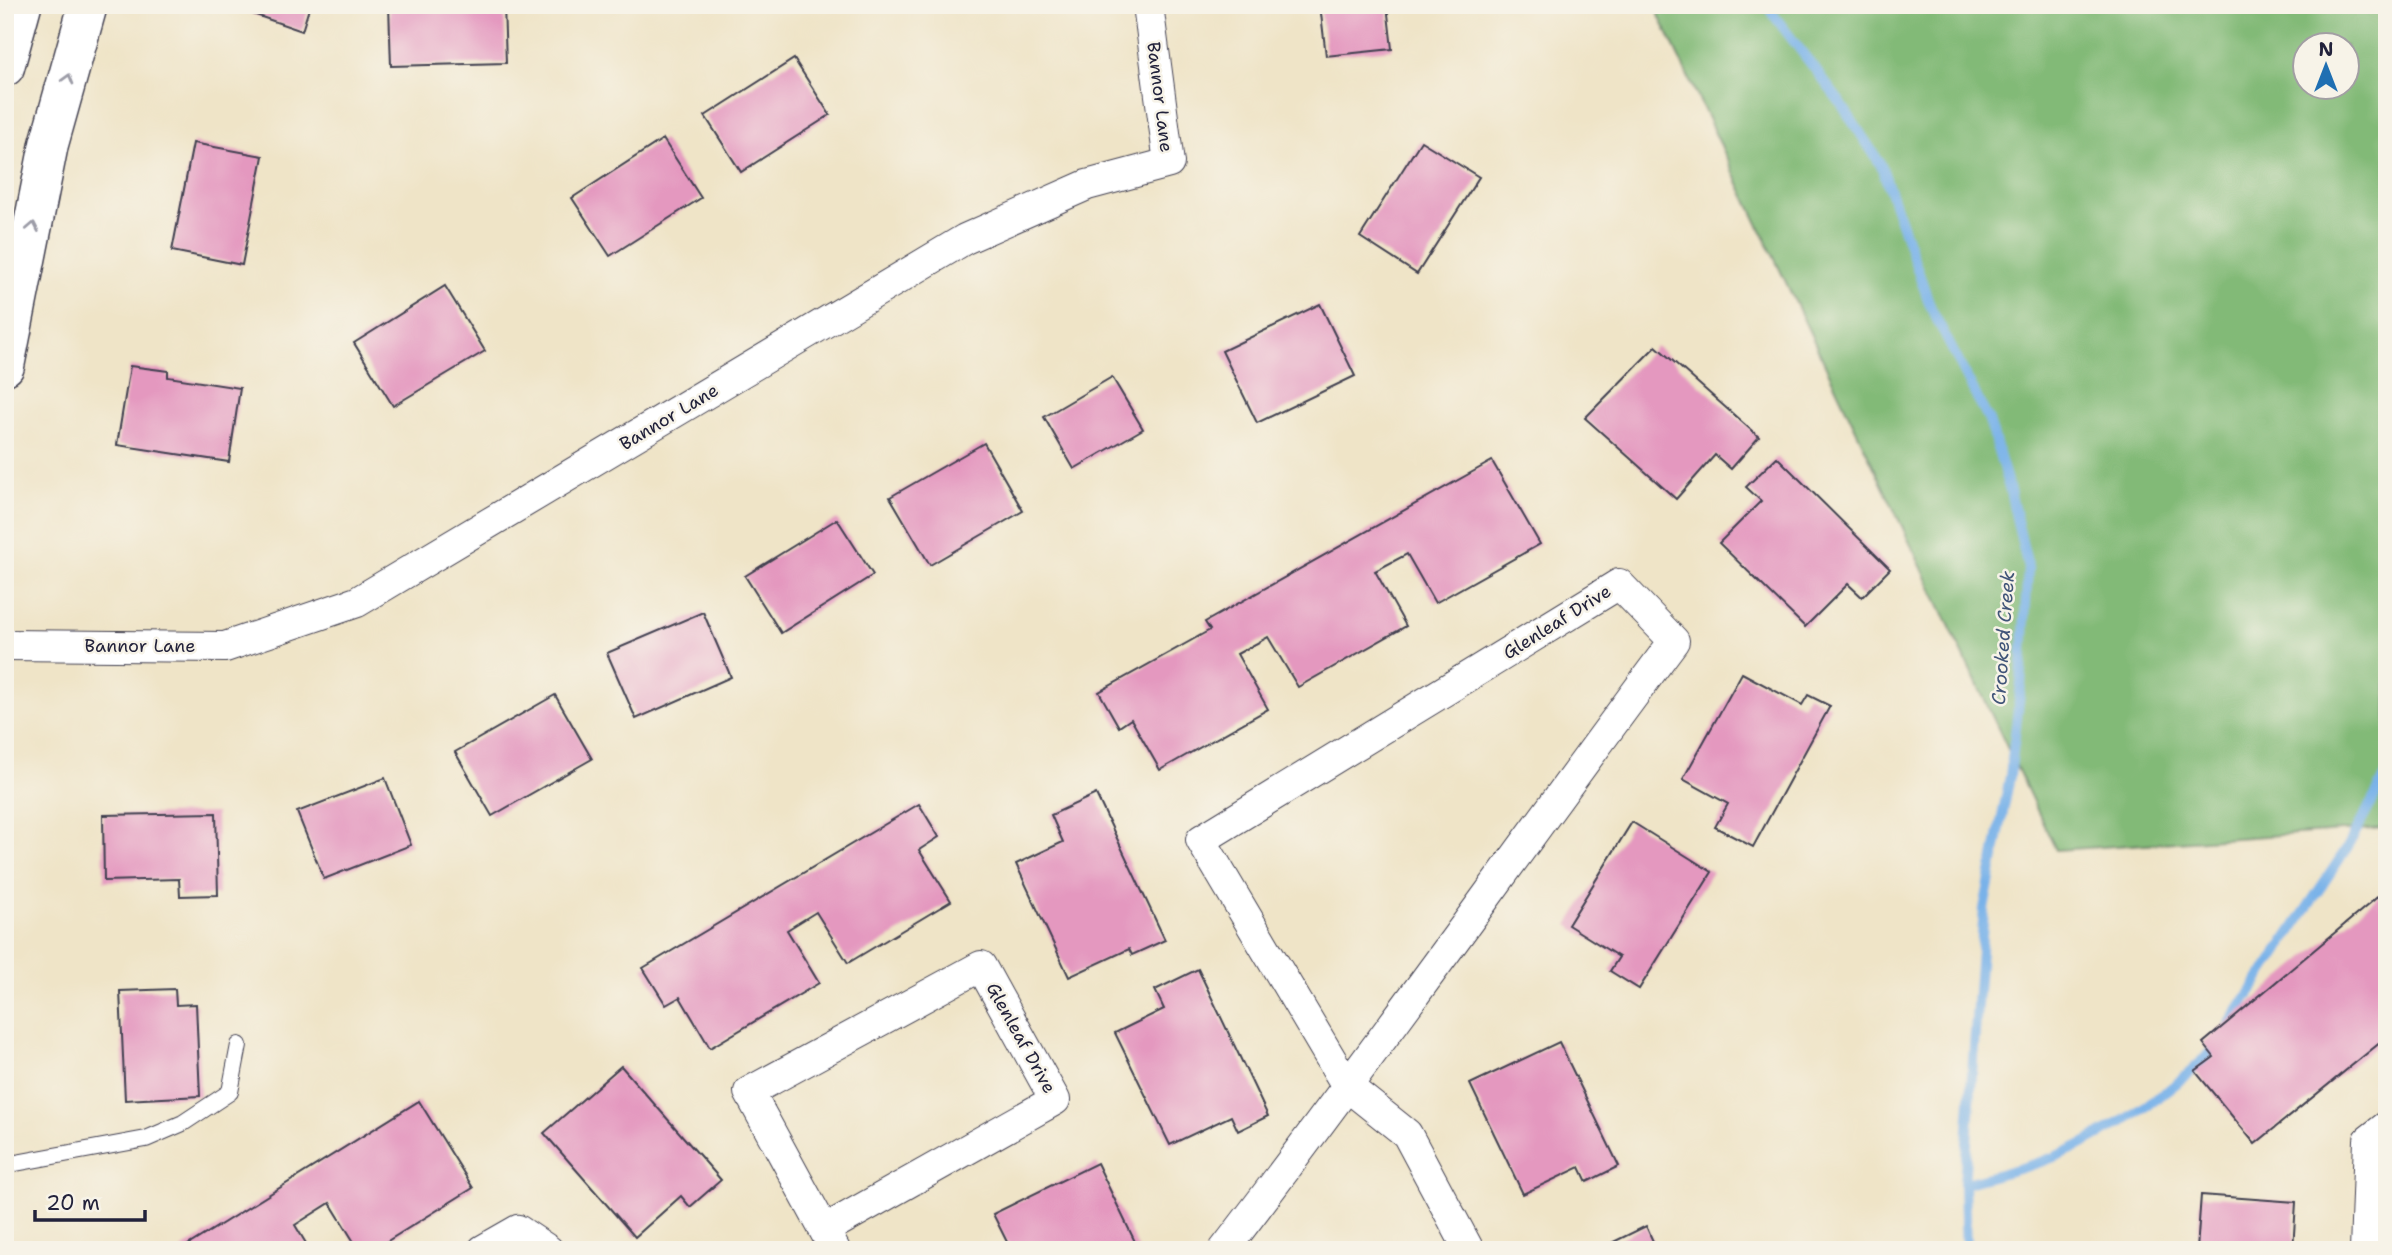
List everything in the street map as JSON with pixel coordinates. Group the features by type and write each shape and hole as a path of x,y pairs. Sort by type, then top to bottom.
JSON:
{"street":[{"path":"5,67 22,5"},
{"path":"5,366 49,145 88,5"},
{"name":"Bannor Lane","path":"5,645 225,646 357,603 965,239 1087,185 1169,163 1148,5"},
{"name":"Glenleaf Drive","path":"1224,1250 1347,1086 1674,641 1619,583 1201,840 1347,1086 1407,1134 1469,1250"},
{"name":"Glenleaf Drive","path":"981,966 1055,1100 830,1240 749,1092 981,966"},
{"path":"2365,1250 2369,1140 2387,1126"},
{"path":"483,1250 518,1230 548,1250"}],"lane":[{"path":"5,1165 146,1139 183,1124 230,1092 239,1045"}],"green space":[{"path":"1654,5 2387,5 2387,828 2056,850"}],"building":[{"path":"227,5 310,5 302,31"},
{"path":"389,5 504,5 506,63 391,66"},
{"path":"1320,5 1387,5 1392,49 1326,56"},
{"path":"794,59 830,115 741,172 705,116"},
{"path":"663,139 701,198 610,256 572,198"},
{"path":"1421,141 1479,177 1417,274 1360,237"},
{"path":"193,143 263,156 242,265 172,251"},
{"path":"445,286 485,351 393,406 354,343"},
{"path":"1320,304 1355,376 1257,423 1222,351"},
{"path":"1656,346 1759,437 1731,469 1715,455 1676,499 1585,418"},
{"path":"130,366 168,371 168,377 240,388 229,462 117,445"},
{"path":"1112,377 1143,429 1074,469 1044,417"},
{"path":"984,443 1023,511 930,565 890,497"},
{"path":"1777,457 1890,569 1862,597 1848,584 1805,627 1719,543 1761,501 1746,487"},
{"path":"1492,461 1540,544 1435,603 1407,554 1375,571 1406,626 1298,687 1268,637 1237,654 1268,709 1160,770 1131,719 1119,727 1099,692 1210,630 1205,622"},
{"path":"837,519 873,575 781,633 745,576"},
{"path":"703,612 731,677 636,719 607,653"},
{"path":"1742,673 1802,705 1808,695 1830,706 1753,847 1715,827 1728,804 1683,779"},
{"path":"555,695 592,759 492,816 455,752"},
{"path":"385,778 411,845 324,879 297,812"},
{"path":"1096,794 1165,940 1132,955 1129,949 1069,977 1016,864 1063,842 1051,815"},
{"path":"919,804 939,837 919,850 951,901 848,963 816,912 787,930 819,983 710,1048 680,997 666,1005 643,968"},
{"path":"216,813 218,895 180,896 179,879 104,881 103,815"},
{"path":"1632,822 1712,872 1639,989 1610,971 1619,957 1568,925"},
{"path":"2387,889 2387,1037 2255,1144 2195,1071 2214,1057 2203,1043"},
{"path":"1198,969 1268,1116 1238,1131 1231,1116 1170,1145 1115,1033 1164,1009 1155,990"},
{"path":"175,989 176,1005 196,1004 200,1096 125,1100 120,991"},
{"path":"1559,1042 1619,1166 1587,1182 1580,1167 1523,1194 1470,1084"},
{"path":"621,1066 721,1180 690,1207 681,1196 635,1237 544,1133"},
{"path":"419,1101 473,1188 373,1250 359,1250 330,1203 295,1225 310,1250 180,1250"},
{"path":"1097,1163 1139,1250 1011,1250 993,1214"},
{"path":"2201,1195 2296,1202 2293,1250 2197,1250"},
{"path":"1646,1226 1657,1250 1597,1250"}],"waterway":[{"name":"Crooked Creek","path":"1766,5 1840,102 1881,165 1931,308 1989,421 2010,491 2028,568 2021,684 2010,776 1984,909 1964,1184 1966,1250"},
{"path":"2228,1026 2347,848 2387,774"},
{"path":"1964,1184 2049,1159 2101,1134 2168,1090 2188,1074 2217,1043"}]}
